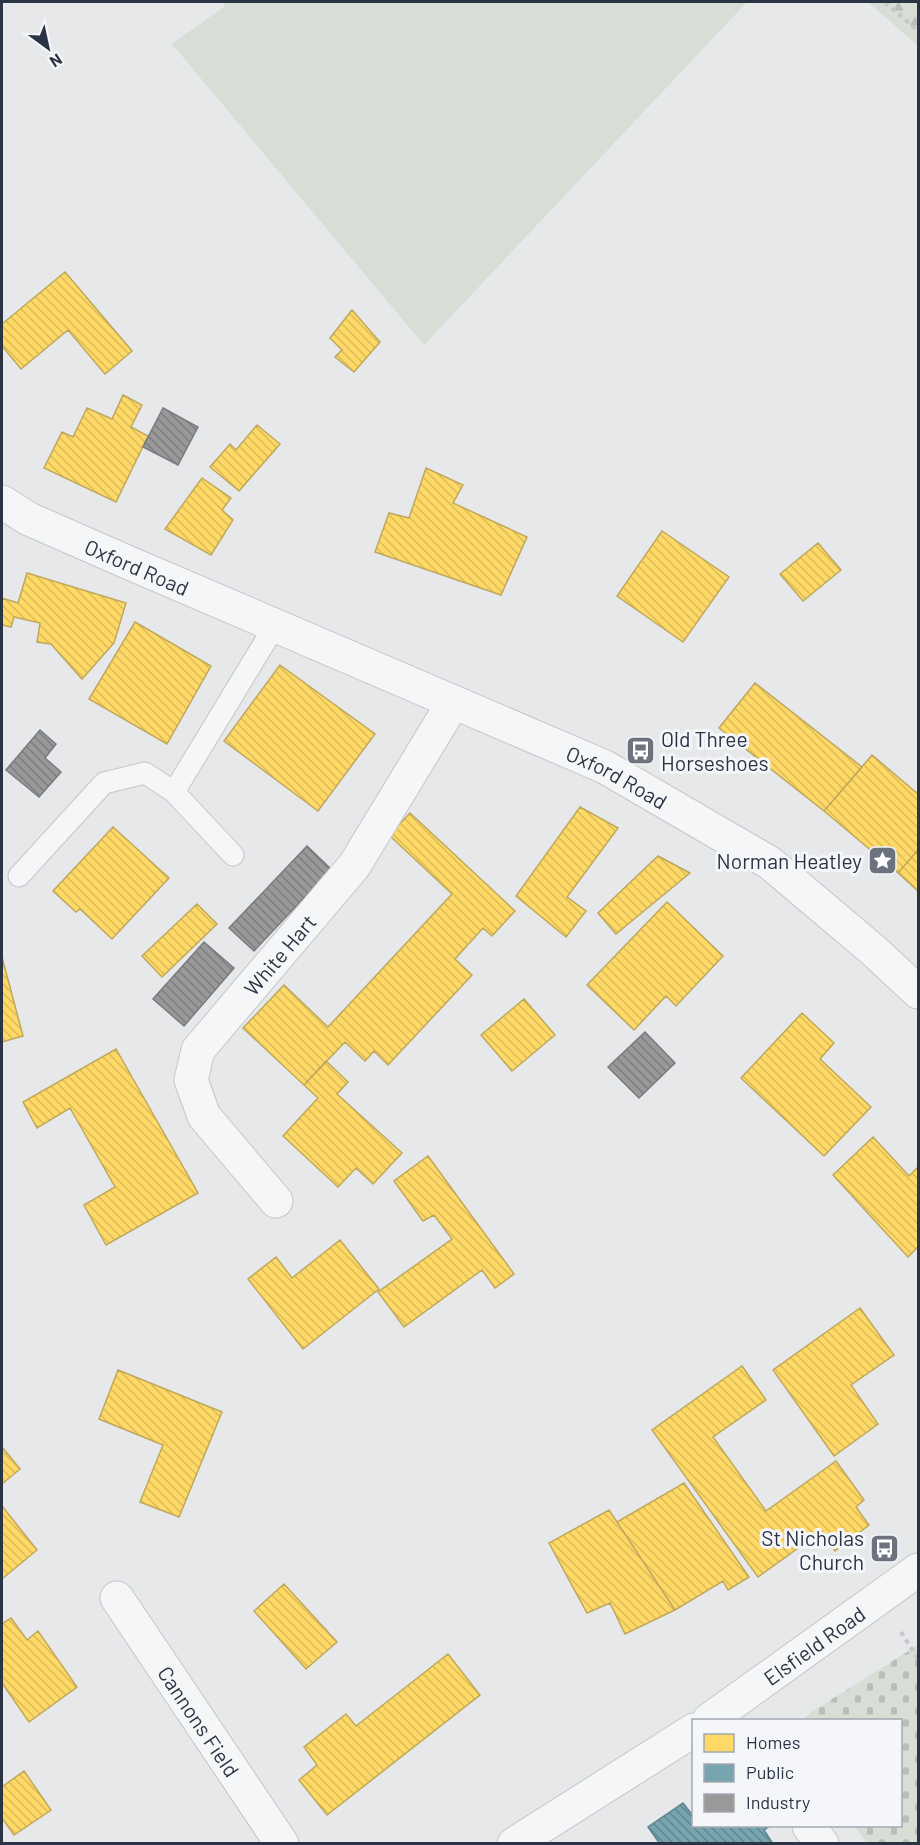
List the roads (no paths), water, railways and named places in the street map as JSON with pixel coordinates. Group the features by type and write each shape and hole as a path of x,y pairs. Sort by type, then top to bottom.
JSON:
{"street":[{"name":"Oxford Road","path":"2,502 40,524 605,768 770,863 873,950 918,992"},
{"name":"White Hart","path":"276,1201 204,1116 191,1080 198,1050 354,866 453,703"},
{"name":"Elsfield Road","path":"722,1717 918,1570"},
{"name":"Cannons Field","path":"117,1598 282,1844"},
{"path":"514,1844 692,1731"},
{"path":"810,1827 822,1844"}],"lane":[{"path":"174,792 274,627"},
{"path":"19,876 104,783 145,773 174,792 233,855"}],"place":[{"name":"Old Three Horseshoes","path":"640,750"},
{"name":"Norman Heatley","path":"883,860"},
{"name":"St Nicholas Church","path":"885,1549"}]}
